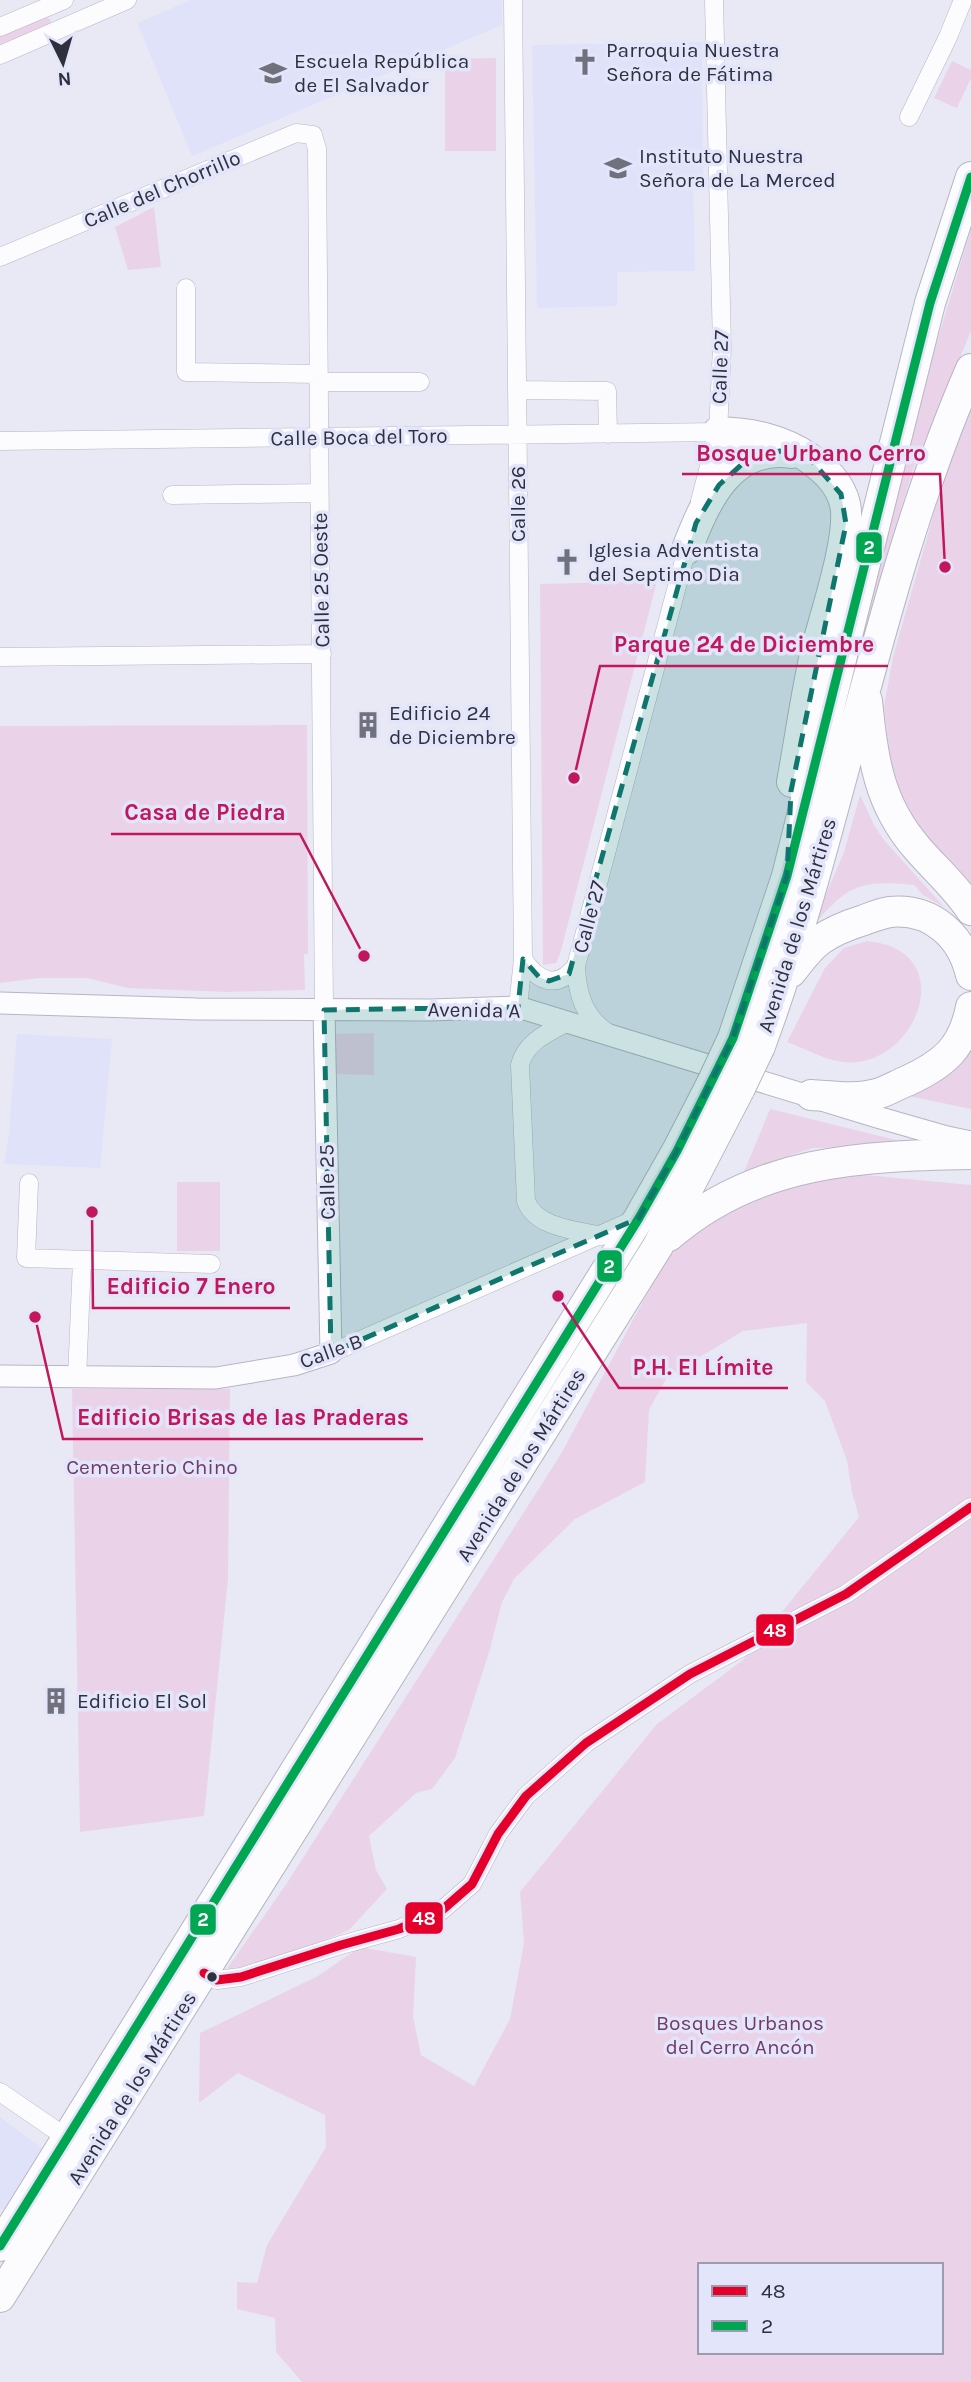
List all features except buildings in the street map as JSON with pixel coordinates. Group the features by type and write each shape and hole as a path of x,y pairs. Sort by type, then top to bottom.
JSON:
{"highway":[{"name":"Avenida de los Mártires","path":"746,1042 930,303 971,177"},
{"name":"Avenida de los Mártires","path":"0,2297 658,1246 746,1042 783,984 865,683 950,416 971,369"},
{"path":"718,432 775,440 798,450 829,474 841,494 846,513 845,538 815,657 790,791 788,876"},
{"path":"687,549 696,523 712,494 742,462 770,452 794,454 810,459"},
{"path":"865,683 874,759 889,806 906,834 971,910"},
{"path":"783,984 807,952 819,941 845,926 889,912 920,914 945,928 963,950 971,975"},
{"path":"811,1095 857,1097 876,1094 921,1074 953,1052 962,1036 971,1007"},
{"name":"Avenida de los Mártires","path":"0,2246 639,1218 677,1151 726,1086"},
{"path":"658,1246 697,1213 750,1185 778,1174 874,1158 971,1154"}],"street":[{"path":"0,27 64,0"},
{"path":"0,55 51,33 92,6 127,0"},
{"name":"Calle 26","path":"513,0 523,959 517,1007"},
{"name":"Calle 27","path":"614,1037 591,1018 582,1003 576,966 718,432 722,347 714,0"},
{"path":"909,117 948,37 962,0"},
{"path":"38,11 46,11 54,17 51,33"},
{"name":"Calle del Chorrillo","path":"0,257 296,133 313,135 317,149"},
{"name":"Calle 25 Oeste","path":"317,149 324,1010"},
{"path":"186,288 186,372 420,382"},
{"path":"517,390 607,391 608,434"},
{"name":"Calle Boca del Toro","path":"0,441 718,432"},
{"path":"172,495 319,493"},
{"path":"0,657 323,654"},
{"path":"523,959 538,977 549,981 569,974 576,966"},
{"name":"Avenida A","path":"0,1003 324,1010 517,1007 935,1134 971,1142"},
{"name":"Calle 25","path":"324,1010 331,1353"},
{"path":"568,1022 541,1035 522,1055 520,1065 526,1201 530,1210 551,1224 601,1236"},
{"path":"29,1183 26,1258 211,1264"},
{"name":"Calle B","path":"0,1376 216,1378 294,1365 331,1353 639,1218"},
{"path":"77,1378 82,1260"},
{"path":"204,1973 217,1980 240,1977 399,1929 441,1911 472,1884 498,1834 526,1796 586,1742 690,1674 846,1594 971,1507"},
{"path":"0,2092 67,2138"}],"highlighted area":[{"path":"780,451 810,459 841,494 846,524 791,791 787,876 733,1038 677,1151 639,1218 331,1353 324,1010 518,1007 523,959 539,977 549,981 569,974 696,523 719,485 750,457"}],"shaded area":[{"name":"Escuela República de El Salvador","path":"191,0 502,0 502,25 192,156 137,23"},
{"name":"Instituto Nuestra Señora de La Merced","path":"702,42 703,177 693,177 695,271 617,272 617,306 537,308 532,45"},
{"path":"17,1034 112,1039 100,1168 4,1164"},
{"path":"0,2117 41,2147 42,2152 6,2209 0,2209"}],"green space":[{"path":"45,16 51,20 50,25 0,49 0,34"},
{"path":"496,58 496,151 445,151 445,59"},
{"path":"952,61 971,70 971,78 957,108 934,98"},
{"path":"154,207 161,267 128,270 115,227"},
{"path":"971,229 971,331 913,469 878,586 814,831 916,411"},
{"path":"971,407 971,895 903,808 892,774 884,706 893,657 944,478"},
{"path":"657,581 560,954 556,963 543,965 540,584"},
{"path":"307,725 308,954 304,954 305,990 225,992 128,988 87,978 39,978 0,983 0,726"},
{"path":"860,795 884,840 944,907 923,895 914,885 880,883 856,888 845,894 812,927 844,852"},
{"path":"867,941 897,949 914,965 921,986 918,1008 908,1030 891,1048 869,1060 836,1061 787,1042 825,968 844,948"},
{"path":"374,1033 374,1075 329,1074 329,1034"},
{"path":"971,1036 971,1109 899,1094"},
{"path":"770,1109 896,1140 894,1146 813,1148 776,1160 741,1179"},
{"name":"Bosques Urbanos del Cerro Ancón","path":"823,1171 971,1185 971,2382 302,2382 276,2352 275,2318 237,2309 237,2282 257,2283 267,2245 326,2147 325,2115 238,2073 199,2103 200,2033 318,1976 360,1947 416,1957 413,2017 421,2055 474,2086 510,2019 524,1943 520,1892 657,1724 743,1660 859,1517 847,1461 825,1401 806,1382 807,1323 743,1331 667,1377 649,1410 645,1482 575,1519 514,1579 502,1602 455,1758 432,1789 416,1793 369,1836 376,1870 387,1889 349,1930 215,1986 287,1883 561,1454 669,1253 724,1212"},
{"path":"177,1182 220,1182 220,1251 177,1251"},
{"name":"Cementerio Chino","path":"72,1389 230,1389 228,1579 204,1816 80,1832"}],"transit line":[{"name":"2","path":"0,2246 639,1218 677,1151 733,1038 787,876 930,303 971,177"},
{"name":"48","path":"204,1973 217,1980 241,1977 399,1929 441,1911 472,1884 498,1834 526,1796 586,1743 690,1674 846,1594 971,1507"}],"place":[{"name":"Parroquia Nuestra Señora de Fátima","path":"585,62"},
{"name":"Escuela República de El Salvador","path":"273,73"},
{"name":"Instituto Nuestra Señora de La Merced","path":"618,168"},
{"name":"Iglesia Adventista del Septimo Dia","path":"567,562"},
{"name":"Bosque Urbano Cerro","path":"945,567"},
{"name":"Edificio 24 de Diciembre","path":"368,725"},
{"name":"Parque 24 de Diciembre","path":"574,778"},
{"name":"Casa de Piedra","path":"364,956"},
{"name":"Edificio 7 Enero","path":"92,1212"},
{"name":"P.H. El Límite","path":"558,1296"},
{"name":"Edificio Brisas de las Praderas","path":"35,1317"},
{"name":"Edificio El Sol","path":"56,1701"}]}
